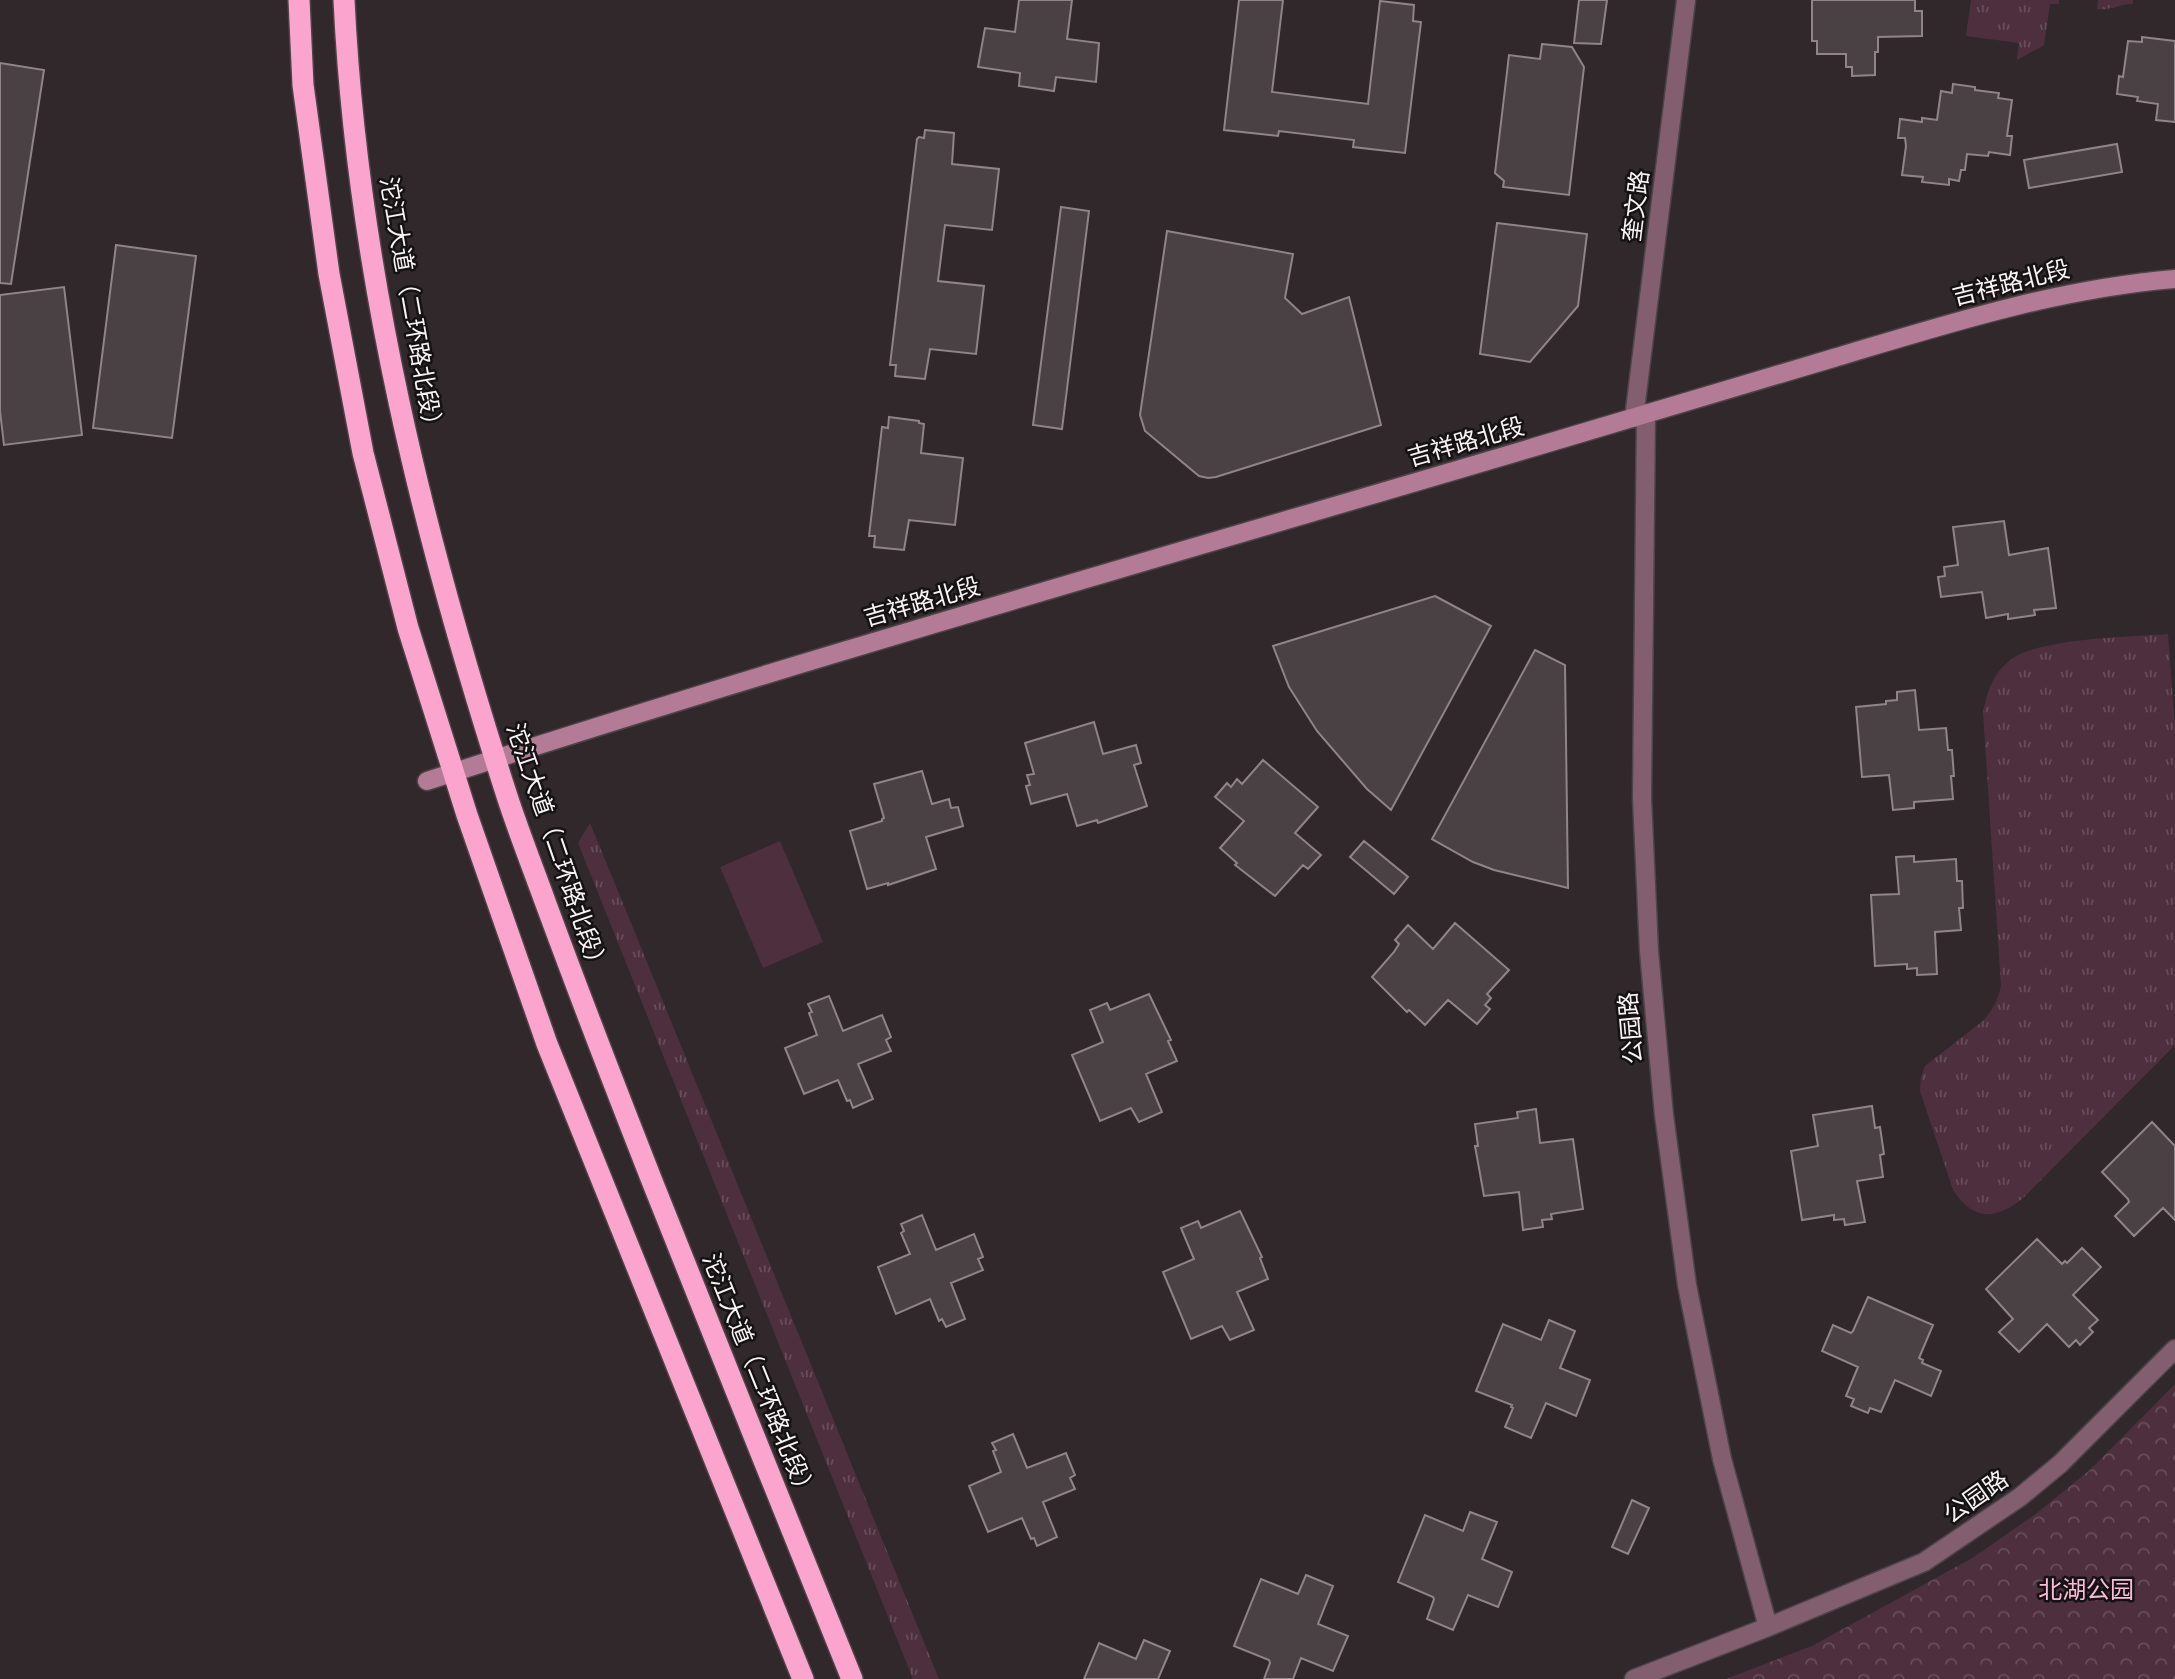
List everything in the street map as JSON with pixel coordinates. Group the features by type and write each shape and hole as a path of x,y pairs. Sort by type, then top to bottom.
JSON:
{"highway":[{"path":"299,0 303,85 327,260 363,453 408,628 547,1044 803,1679"},
{"name":"沱江大道（二环路北段）","path":"344,0 348,82 374,268 408,444 462,648 508,799 590,1025 852,1679"}],"street":[{"name":"奎文路","path":"1640,416 1686,0"},
{"name":"吉祥路北段","path":"427,780 774,671 1956,321 2043,299 2123,283 2175,279"},
{"name":"公园路","path":"1640,416 1642,799 1648,939 1664,1115 1687,1285 1722,1459 1768,1627"},
{"name":"公园路","path":"1634,1679 1924,1562 2020,1497 2060,1464 2175,1349"}],"green space":[{"path":"1971,0 2059,0 2059,4 2050,4 2044,45 2017,60 2019,43 1966,36"},
{"path":"2098,0 2133,0 2133,4 2097,9"},
{"path":"2168,634 2175,727 2175,1045 2022,1199 1993,1214 1976,1212 1953,1190 1920,1091 1925,1066 1984,1020 1995,1004 2001,986 1983,713 1989,691 1998,672 2009,661 2040,647 2084,640"},
{"path":"590,823 939,1679 913,1679 578,843"},
{"path":"780,841 823,942 763,968 720,867"},
{"name":"北湖公园","path":"2175,1384 2175,1679 1726,1679 1812,1646 1974,1557 2037,1513 2091,1469"}],"building":[{"path":"1019,0 1072,0 1067,39 1099,43 1096,82 1056,77 1054,91 1019,86 1020,73 978,67 985,28 1015,32"},
{"path":"1239,0 1283,0 1272,92 1368,104 1380,1 1414,5 1413,21 1421,22 1405,153 1353,147 1354,140 1279,131 1278,136 1224,130"},
{"path":"1579,0 1607,0 1601,44 1574,43"},
{"path":"1812,0 1915,0 1915,11 1922,11 1922,36 1878,37 1875,75 1852,76 1852,67 1846,67 1846,54 1817,54 1817,41 1812,41"},
{"path":"2142,37 2175,41 2175,122 2156,120 2158,104 2117,94 2119,76 2123,77 2128,41 2142,42"},
{"path":"1542,44 1572,47 1584,67 1569,195 1503,187 1504,181 1495,173 1509,55 1540,59"},
{"path":"0,63 44,70 11,284 0,283"},
{"path":"1953,84 1999,93 1998,98 2012,100 2007,136 2012,136 2010,155 1989,152 1988,156 1967,154 1965,170 1961,170 1959,181 1949,179 1949,185 1922,182 1923,177 1902,175 1906,146 1905,138 1898,138 1900,119 1922,122 1922,118 1937,120 1941,91 1952,93"},
{"path":"925,130 954,133 952,164 999,169 992,230 945,225 938,281 984,286 976,354 930,349 925,379 895,376 896,365 890,365 917,139 924,138"},
{"path":"2117,144 2122,172 2029,188 2024,160"},
{"path":"1061,207 1089,211 1062,429 1033,425"},
{"path":"1497,223 1587,234 1578,306 1530,362 1480,354"},
{"path":"1167,231 1293,254 1285,298 1302,314 1349,297 1381,425 1208,478 1199,476 1145,431 1140,415"},
{"path":"116,245 196,256 172,438 93,428"},
{"path":"64,287 82,435 4,445 0,411 0,295"},
{"path":"889,417 924,424 921,453 963,458 955,525 909,520 904,550 874,547 875,536 869,536 882,427 888,428"},
{"path":"2004,521 2009,555 2048,548 2056,608 2034,610 2035,615 2008,619 2008,614 1986,618 1982,592 1941,597 1938,577 1945,576 1944,567 1958,565 1953,527"},
{"path":"1435,596 1491,626 1391,810 1367,789 1317,731 1289,687 1273,646"},
{"path":"1535,650 1565,665 1568,888 1494,870 1473,862 1432,839"},
{"path":"1915,690 1919,730 1946,728 1948,750 1952,750 1953,799 1914,802 1914,808 1893,810 1889,775 1862,777 1856,707 1886,704 1886,701 1897,700 1897,692"},
{"path":"1094,722 1103,754 1136,745 1141,763 1134,765 1147,806 1098,823 1097,820 1077,826 1067,794 1031,804 1026,786 1030,785 1027,775 1034,774 1025,743"},
{"path":"1263,760 1318,807 1295,833 1321,855 1308,869 1303,865 1275,896 1235,865 1237,863 1220,848 1244,821 1215,797 1227,783 1231,787 1237,779 1242,784"},
{"path":"922,771 932,804 949,799 951,808 958,807 963,826 926,837 936,869 867,889 850,831 884,818 874,784"},
{"path":"1364,841 1408,877 1394,894 1350,857"},
{"path":"1914,856 1914,862 1956,859 1957,881 1962,881 1963,908 1959,908 1961,930 1935,932 1937,974 1917,975 1917,968 1907,969 1907,964 1875,966 1871,895 1899,894 1896,857"},
{"path":"1455,923 1509,970 1487,994 1491,998 1485,1005 1490,1009 1477,1024 1448,1000 1425,1025 1409,1010 1407,1012 1372,977 1394,952 1399,944 1395,940 1408,925 1433,949"},
{"path":"1149,994 1171,1040 1168,1041 1177,1061 1146,1074 1162,1112 1139,1122 1131,1108 1100,1121 1072,1055 1103,1042 1090,1010 1107,1003 1110,1010"},
{"path":"829,996 843,1031 882,1015 891,1037 886,1040 891,1051 858,1064 873,1099 853,1108 838,1080 804,1094 785,1048 817,1035 808,1004"},
{"path":"1872,1106 1875,1128 1880,1127 1884,1154 1880,1155 1883,1177 1857,1181 1865,1222 1845,1225 1844,1219 1834,1220 1834,1215 1802,1220 1791,1151 1818,1146 1813,1115"},
{"path":"1536,1109 1540,1143 1573,1139 1583,1209 1551,1214 1552,1219 1542,1220 1543,1227 1523,1230 1519,1192 1484,1196 1475,1146 1478,1146 1475,1124 1518,1118 1517,1112"},
{"path":"2152,1122 2175,1146 2175,1220 2163,1208 2134,1236 2115,1216 2129,1202 2128,1199 2102,1172"},
{"path":"1240,1211 1262,1257 1260,1258 1268,1279 1237,1292 1254,1330 1230,1340 1222,1326 1191,1339 1163,1272 1194,1259 1181,1228 1198,1221 1201,1228"},
{"path":"922,1215 936,1250 974,1234 983,1257 978,1259 983,1270 951,1283 965,1319 946,1327 942,1319 939,1321 930,1299 896,1314 878,1267 910,1254 901,1233 904,1231 901,1224"},
{"path":"2037,1239 2062,1264 2065,1261 2067,1263 2082,1248 2101,1267 2073,1295 2098,1320 2089,1328 2093,1332 2080,1345 2076,1340 2069,1347 2047,1324 2019,1352 1999,1332 2013,1319 1986,1289"},
{"path":"1868,1297 1933,1325 1919,1358 1923,1360 1922,1363 1941,1371 1931,1396 1895,1380 1881,1412 1870,1408 1868,1413 1851,1406 1854,1399 1846,1396 1858,1367 1822,1351 1833,1325 1851,1333 1853,1331"},
{"path":"1549,1320 1575,1331 1560,1368 1590,1380 1576,1416 1546,1403 1531,1438 1505,1427 1512,1405 1476,1391 1503,1324 1541,1340"},
{"path":"1013,1434 1027,1468 1066,1453 1075,1475 1070,1478 1075,1489 1043,1502 1057,1537 1037,1546 1022,1518 988,1532 969,1486 1001,1472 992,1443"},
{"path":"1632,1500 1649,1508 1628,1554 1612,1547"},
{"path":"1470,1512 1497,1522 1482,1559 1512,1572 1498,1607 1468,1595 1453,1630 1427,1619 1433,1597 1398,1582 1425,1515 1463,1531"},
{"path":"1306,1575 1333,1586 1318,1624 1348,1636 1333,1671 1301,1658 1293,1679 1264,1679 1269,1660 1234,1646 1252,1601 1261,1579 1298,1594"},
{"path":"1144,1640 1170,1651 1158,1679 1084,1679 1099,1643 1136,1659"}]}
